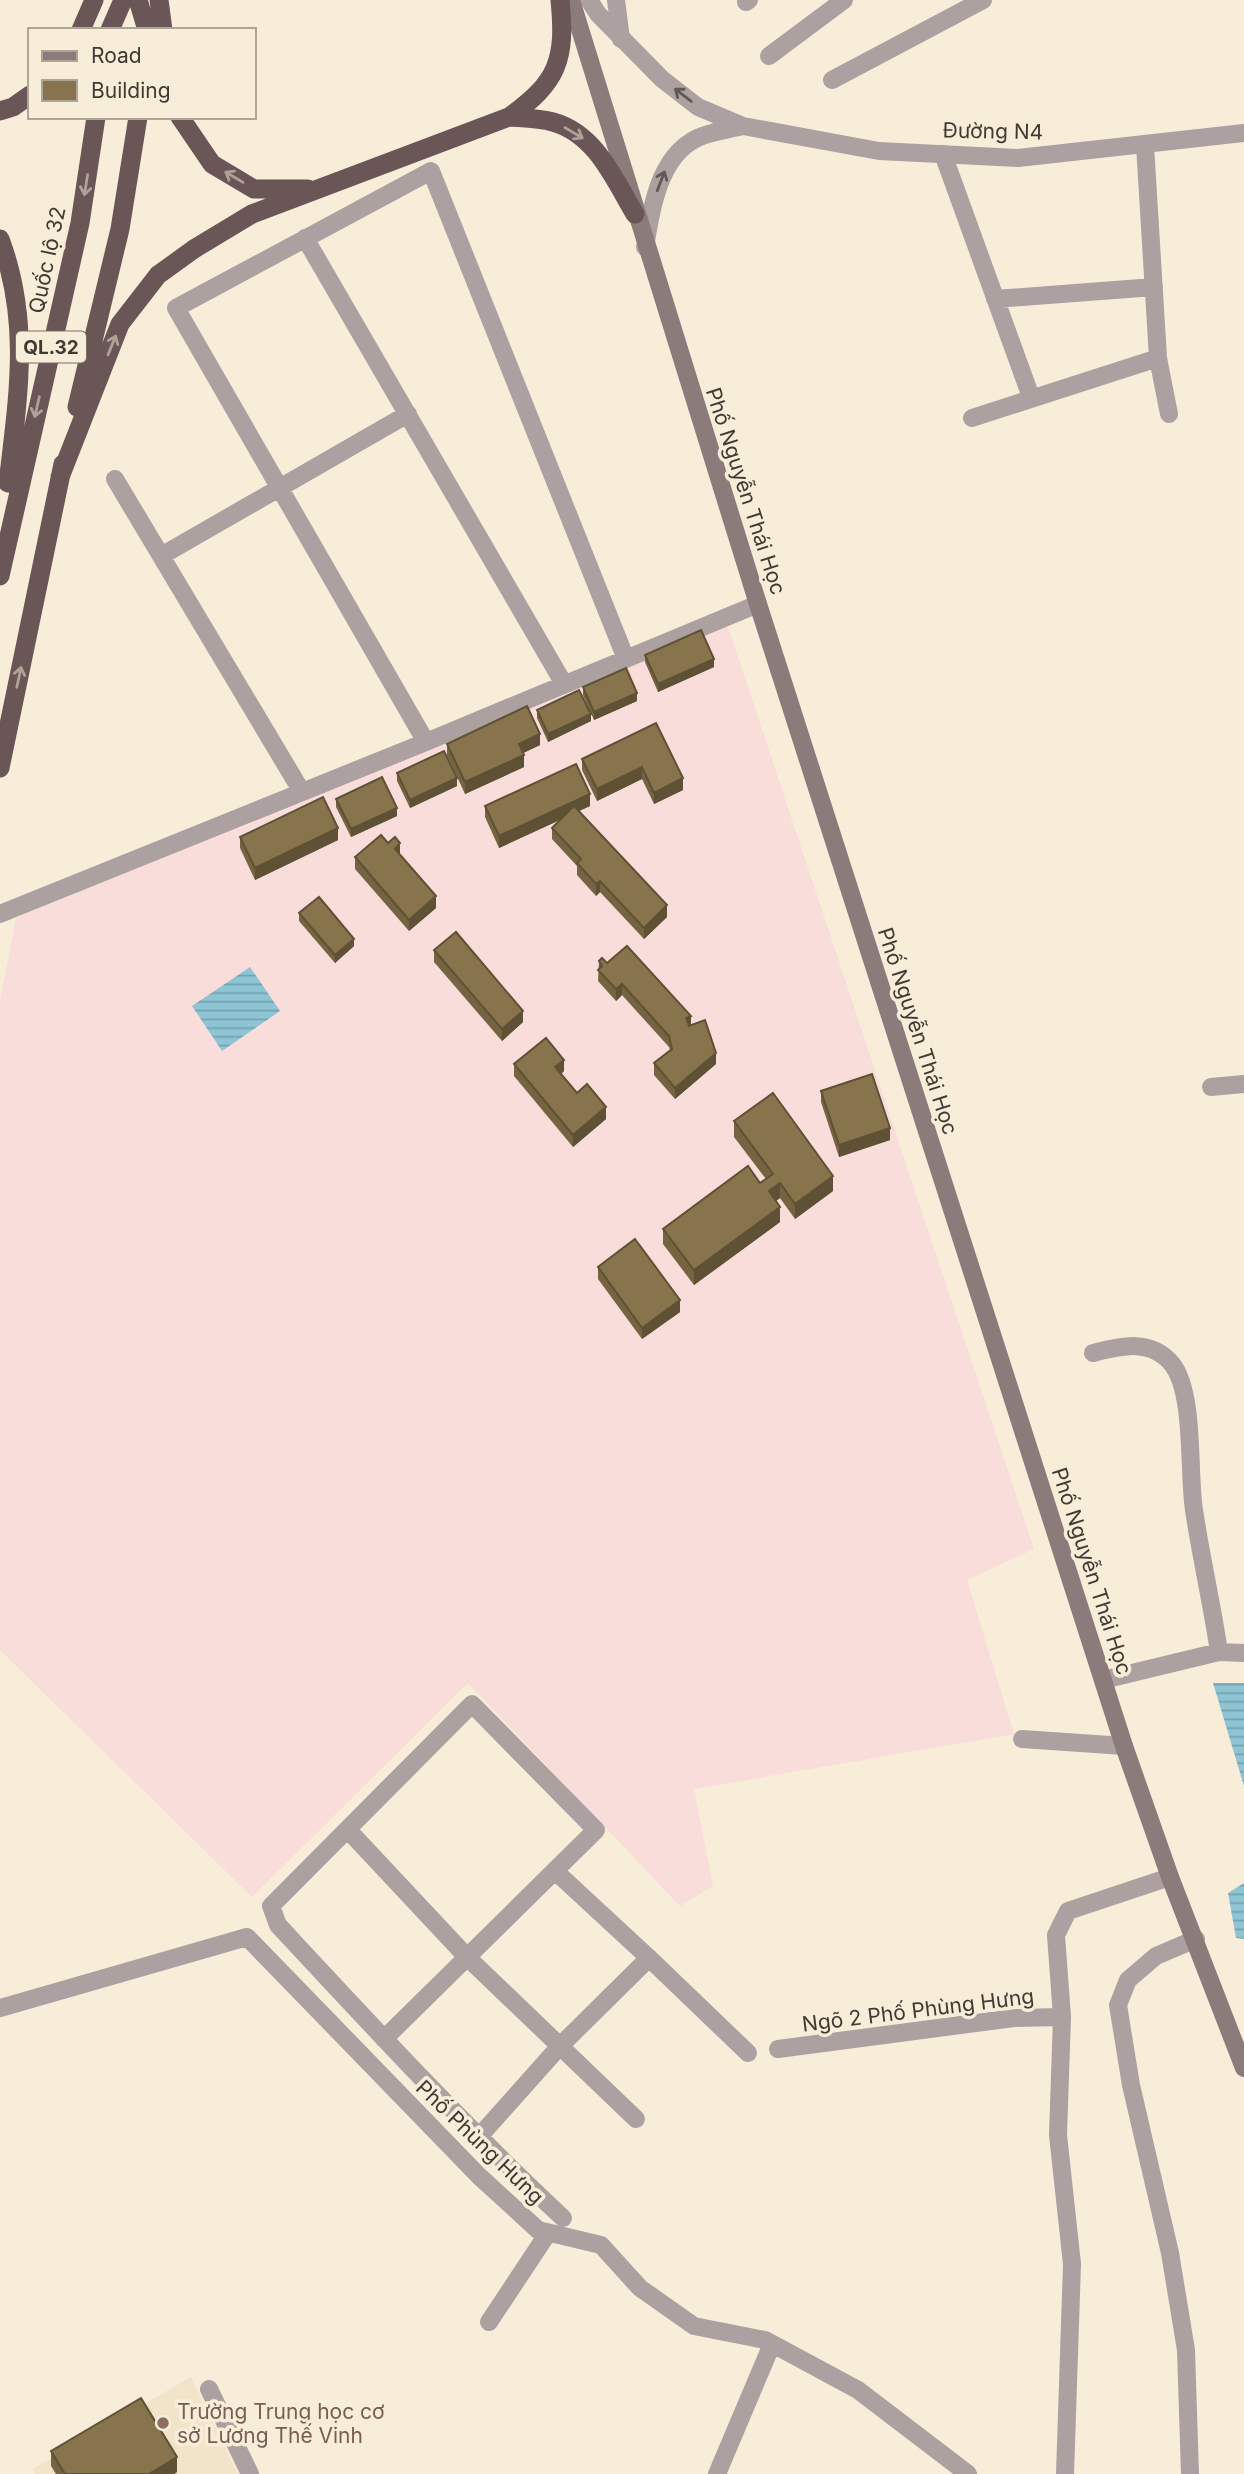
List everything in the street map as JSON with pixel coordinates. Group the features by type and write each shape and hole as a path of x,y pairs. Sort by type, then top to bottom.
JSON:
{"highway":[{"path":"82,28 94,0"},
{"path":"111,28 123,0"},
{"path":"138,0 146,28"},
{"path":"159,0 163,28"},
{"path":"60,477 120,324 158,275 194,249 252,214 509,117 539,95 560,60 560,0"},
{"path":"0,111 13,107 28,96"},
{"path":"509,117 554,122 580,135 597,150 635,214"},
{"name":"Quốc lộ 32","path":"0,576 80,223 96,119"},
{"name":"QL.32","path":"0,768 60,477 120,229 138,119"},
{"path":"181,119 212,164 254,189 323,188"},
{"path":"0,239 11,269 21,332 17,409 0,555"}],"main road":[{"name":"Phố Nguyễn Thái Học","path":"571,0 645,247 758,604 1103,1680 1170,1877 1244,2068"}],"street":[{"path":"589,0 621,39 662,79 698,107 743,127"},
{"path":"616,0 621,39"},
{"path":"769,56 844,0"},
{"path":"832,79 959,6 983,0"},
{"path":"645,247 652,205 669,163 703,135 743,127"},
{"name":"Đường N4","path":"743,127 880,151 1018,158 1244,133"},
{"path":"1145,145 1158,358 1169,414"},
{"path":"943,154 1031,397"},
{"path":"426,742 176,308 431,170 626,659"},
{"path":"305,238 564,684"},
{"path":"995,299 1154,287"},
{"path":"972,418 1158,358"},
{"path":"161,556 408,414"},
{"path":"115,479 302,792"},
{"path":"0,914 758,604"},
{"path":"1211,1087 1244,1084"},
{"path":"1093,1353 1124,1345 1146,1346 1163,1355 1174,1366 1186,1406 1193,1500 1219,1652"},
{"path":"1103,1680 1219,1652 1244,1653"},
{"path":"384,2039 596,1830 472,1704 271,1906 278,1925 384,2039 477,2139 563,2218"},
{"path":"1022,1739 1125,1746"},
{"path":"348,1830 467,1957 636,2119"},
{"path":"555,1871 748,2053"},
{"path":"1065,2474 1072,2264 1058,2136 1062,2017 1056,1935 1068,1912 1170,1877"},
{"name":"Phố Phùng Hưng","path":"0,2008 247,1937 479,2176 538,2230 601,2245 640,2288 694,2326 772,2344 858,2390 968,2474"},
{"path":"1189,2474 1186,2350 1170,2253 1131,2085 1118,2005 1128,1980 1156,1956 1196,1939"},
{"path":"477,2139 559,2047 649,1958"},
{"name":"Ngõ 2 Phố Phùng Hưng","path":"778,2049 1014,2018 1062,2017"},
{"path":"489,2322 548,2233"},
{"path":"717,2474 772,2344"},
{"path":"209,2389 250,2474"}],"shaded area":[{"path":"727,624 1034,1549 967,1580 1014,1734 694,1789 713,1886 680,1906 468,1683 252,1897 0,1650 0,1001 16,918"},
{"name":"Trường Trung học cơ sở Lương Thế Vinh","path":"191,2377 238,2474 35,2474 33,2469"}],"water":[{"path":"250,967 280,1011 222,1051 192,1006"},
{"path":"1213,1683 1244,1683 1244,1786"},
{"path":"1244,1883 1244,1939 1236,1938 1228,1893"}],"building":[{"path":"701,630 714,659 658,684 645,655"},
{"path":"626,668 637,693 594,712 583,687"},
{"path":"579,690 591,714 548,734 537,710"},
{"path":"527,706 540,734 519,744 524,755 465,782 447,744"},
{"path":"656,723 683,778 654,793 642,767 597,789 582,759"},
{"path":"444,751 457,778 410,800 397,773"},
{"path":"576,764 590,794 499,836 485,806"},
{"path":"382,777 397,808 351,829 336,799"},
{"path":"323,797 338,828 255,868 240,837"},
{"path":"574,806 667,905 644,928 600,881 596,884 577,863 581,859 552,828"},
{"path":"381,835 388,843 395,837 400,843 395,849 436,896 409,920 355,857"},
{"path":"319,897 354,939 335,955 299,913"},
{"path":"456,932 523,1011 502,1029 434,950"},
{"path":"627,946 691,1016 686,1018 689,1026 705,1020 716,1053 675,1088 654,1063 672,1049 669,1036 622,984 616,989 598,970 602,966 599,961 602,958 607,963"},
{"path":"546,1038 564,1060 555,1067 577,1093 587,1084 606,1107 573,1135 514,1064"},
{"path":"872,1074 890,1128 839,1145 821,1091"},
{"path":"773,1093 833,1176 795,1204 780,1183 769,1191 780,1207 694,1270 663,1229 748,1166 760,1183 773,1174 734,1121"},
{"path":"635,1239 680,1300 642,1328 598,1267"},
{"path":"141,2398 177,2457 149,2474 65,2474 51,2451"}],"place":[{"name":"Trường Trung học cơ sở Lương Thế Vinh","path":"163,2423"}]}
